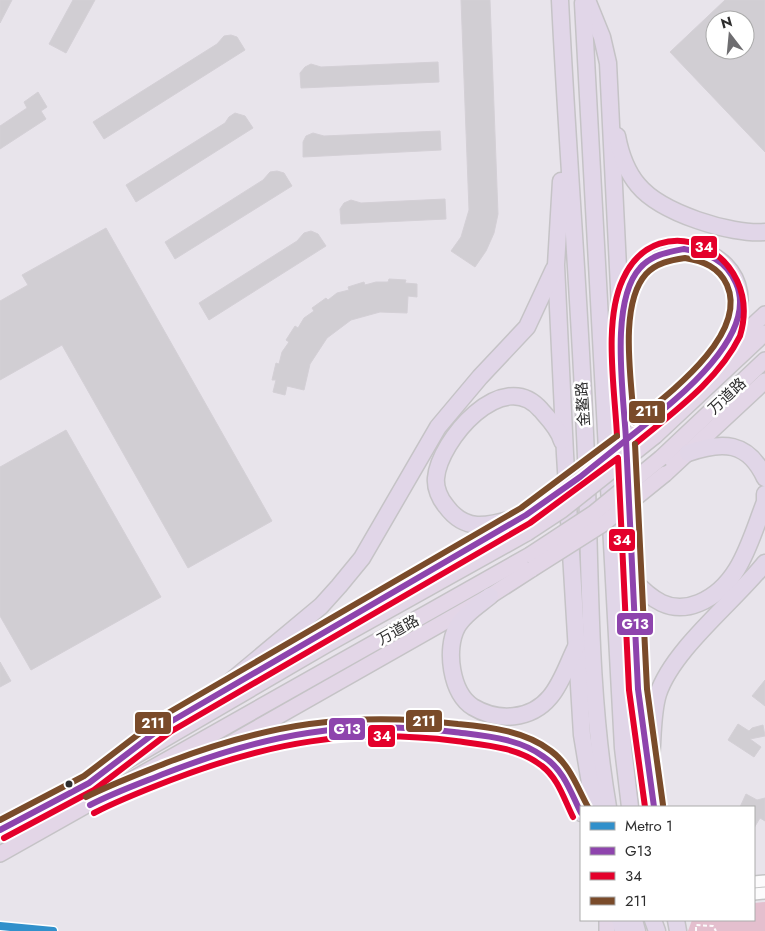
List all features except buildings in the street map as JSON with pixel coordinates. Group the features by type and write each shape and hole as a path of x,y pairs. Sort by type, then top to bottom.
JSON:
{"highway":[{"name":"金鳌路","path":"560,0 585,432 595,698 608,806"},
{"name":"金鳌路","path":"585,0 621,713 630,806"},
{"path":"585,0 602,37 608,63 608,102 641,738 654,806"},
{"path":"608,102 620,148 638,186 659,203 697,219 740,232 765,232"},
{"path":"567,144 558,216 556,265 582,735 594,806"},
{"path":"621,328 627,289 640,268 656,255 672,251 692,248 708,252 720,260 732,273 738,287 740,302 734,330 708,368"},
{"path":"212,697 321,606 362,558 438,427 480,377 527,327 556,265"},
{"path":"526,515 478,525 464,522 451,514 440,498 435,480 439,463 455,438 484,404 510,396 525,397 538,406 554,425 561,437 565,454"},
{"path":"688,453 722,444 735,447 754,460 765,478"},
{"path":"632,579 657,602 672,608 692,606 713,597 730,581 743,559 765,502 765,494"},
{"path":"649,781 658,695 669,669 746,587 765,563"},
{"path":"490,596 457,627 451,643 450,666 464,697 473,707 517,718 531,712 549,698 559,684 577,644"},
{"path":"191,762 248,743 293,732 331,727 416,726 469,734 529,747 560,770 580,811"}],"main road":[{"path":"90,783 165,725 526,515 589,471 654,417 765,314"},
{"name":"万道路","path":"0,830 90,783 326,645 527,533 594,486 655,436 765,332"},
{"name":"万道路","path":"0,854 531,562 661,458 765,360"},
{"path":"103,798 191,762 231,743 490,596 531,562 603,524 665,474 765,381"}],"path":[{"path":"696,931 696,925 713,926 716,931"}],"shaded area":[{"path":"765,902 765,931 688,931 692,921 755,921 755,903"}],"metro line":[{"name":"1","path":"0,926 53,931"}],"transit line":[{"name":"34","path":"617,436 612,335 613,315 623,279 639,256 660,244 682,241 704,247 723,261 737,281 744,306 740,336 720,368 707,382 635,444"},
{"name":"G13","path":"684,249 708,255 721,263 732,275 736,283 740,305 735,327 722,349 705,371 663,410 626,440 621,376 621,326 624,303 630,283 640,268 649,260 666,253 684,249"},
{"name":"211","path":"685,258 710,266 724,279 731,304 726,324 716,343 701,362 684,380 634,422 629,324 637,288 646,274 654,267 685,258"},
{"name":"211","path":"0,820 84,776 161,717 521,508 617,436"},
{"name":"G13","path":"0,830 89,783 165,725 526,515 580,477 626,440"},
{"name":"G13","path":"626,440 638,689 654,806"},
{"name":"211","path":"635,444 647,689 663,805"},
{"name":"34","path":"4,838 94,790 170,732 530,523 618,458 629,690 645,806"},
{"name":"211","path":"86,797 166,763 239,739 309,724 381,719 418,720 482,727 519,734 541,744 558,757 573,777 588,806"},
{"name":"G13","path":"90,805 166,773 239,748 273,739 308,733 378,727 415,728 478,735 524,746 544,757 557,768 580,811"},
{"name":"34","path":"94,813 122,799 171,780 243,756 311,741 380,736 456,741 501,748 523,755 548,771 560,789 573,817"}]}
